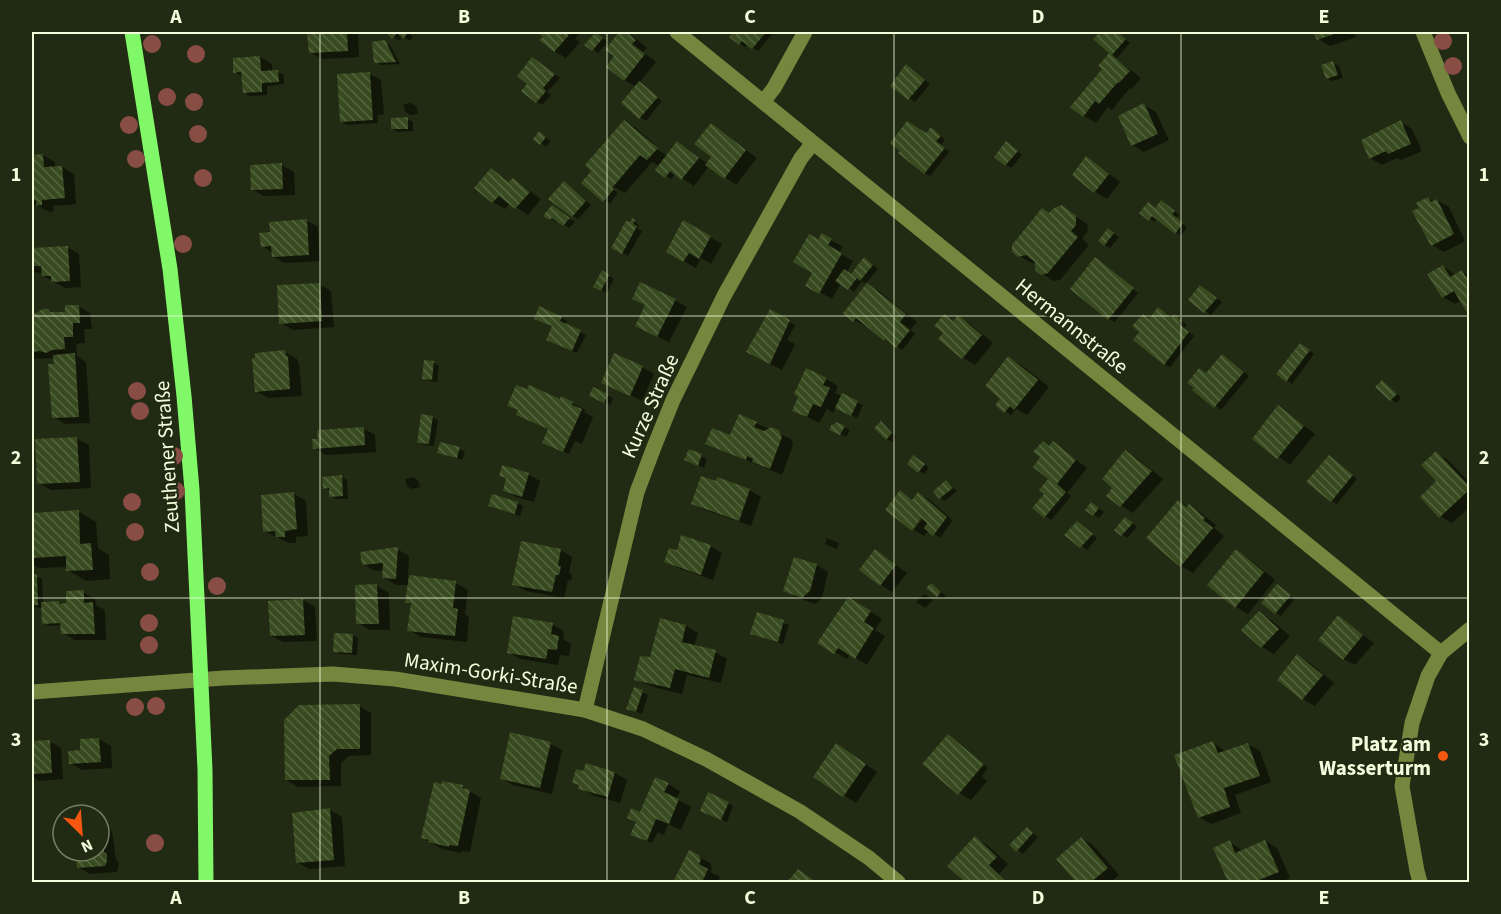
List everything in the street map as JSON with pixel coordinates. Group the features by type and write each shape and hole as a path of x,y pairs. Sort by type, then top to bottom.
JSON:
{"main road":[{"name":"Zeuthener Straße","path":"132,32 178,326 191,480 205,770 206,882"}],"street":[{"name":"Hermannstraße","path":"677,32 1441,653"},
{"path":"764,101 774,88 805,32"},
{"path":"1423,32 1448,93 1470,137"},
{"name":"Kurze Straße","path":"585,710 637,492 654,447 673,400 724,296 801,158 813,143"},
{"path":"1420,882 1402,786 1412,723 1428,676 1441,653 1470,628"},
{"name":"Maxim-Gorki-Straße","path":"32,692 201,680 340,674 395,679 585,710 643,729 706,759 799,811 869,858 898,882"}],"building":[{"path":"307,32 347,32 348,51 309,53"},
{"path":"385,32 408,33 403,39 397,33 392,39"},
{"path":"537,32 565,32 569,35 554,52 539,40 543,37"},
{"path":"596,32 603,38 592,51 584,45"},
{"path":"619,32 626,32 636,40 632,44 645,54 624,81 606,67 614,56 605,50"},
{"path":"731,32 766,32 752,49 742,41 739,45 729,37"},
{"path":"1100,32 1117,32 1126,39 1112,55 1130,71 1099,104 1095,101 1083,117 1070,107 1102,69 1098,66 1109,53 1093,39"},
{"path":"1313,32 1340,32 1317,40"},
{"path":"385,40 396,62 374,63 372,42"},
{"path":"260,56 261,71 278,70 279,82 262,83 262,92 243,93 241,72 233,73 233,58"},
{"path":"532,57 555,74 543,88 546,91 536,103 521,91 527,84 517,76"},
{"path":"1333,61 1338,75 1326,79 1321,65"},
{"path":"906,64 925,80 908,100 890,86"},
{"path":"370,72 373,120 340,122 337,74"},
{"path":"639,81 658,97 639,119 621,103"},
{"path":"1144,103 1158,134 1131,146 1118,116"},
{"path":"408,117 408,129 391,129 391,118"},
{"path":"624,120 658,148 647,160 640,155 603,202 581,183 591,171 585,165"},
{"path":"1401,120 1411,144 1388,154 1386,151 1369,159 1361,140"},
{"path":"907,121 926,133 931,127 941,136 936,141 945,148 924,174 898,153 900,151 890,143"},
{"path":"711,123 746,150 724,179 705,165 711,157 694,144"},
{"path":"539,131 546,137 540,145 533,139"},
{"path":"677,141 699,158 681,180 670,171 665,178 655,170"},
{"path":"1006,141 1018,151 1005,166 994,157"},
{"path":"43,154 44,167 62,166 65,198 42,200 42,205 36,206 36,200 32,201 32,155"},
{"path":"1086,156 1109,174 1094,193 1072,175"},
{"path":"282,163 283,189 251,190 250,165"},
{"path":"491,168 508,182 513,178 530,192 515,209 499,196 492,203 474,188"},
{"path":"564,181 586,201 572,217 548,199"},
{"path":"1428,197 1431,202 1437,199 1454,234 1431,246 1412,211 1419,208 1416,203"},
{"path":"1161,200 1175,211 1172,214 1183,223 1175,234 1152,216 1149,221 1139,213 1148,202 1155,208"},
{"path":"552,205 570,218 563,226 552,218 549,220 543,216"},
{"path":"1062,205 1076,216 1076,225 1071,231 1078,237 1048,273 1041,275 1035,270 1035,262 1026,255 1018,257 1012,252 1012,245 1042,208 1049,213"},
{"path":"632,218 635,220 633,224 637,226 622,254 611,248 626,221 630,222"},
{"path":"307,219 309,255 272,257 271,246 261,247 259,233 270,232 269,222"},
{"path":"683,220 711,236 699,259 689,253 683,262 666,252"},
{"path":"1108,228 1114,233 1104,246 1098,241"},
{"path":"822,233 832,239 828,245 842,253 819,294 805,286 812,273 793,262 809,234 818,239"},
{"path":"68,246 70,281 51,282 51,276 42,276 41,266 32,266 32,248"},
{"path":"864,257 873,265 860,281 857,278 848,290 835,281 844,269 851,274"},
{"path":"1095,257 1134,288 1108,320 1070,289"},
{"path":"1443,265 1450,277 1462,270 1466,277 1470,274 1470,318 1454,291 1442,298 1427,274"},
{"path":"602,270 609,275 601,291 593,287"},
{"path":"640,282 676,299 657,337 635,326 645,305 632,299"},
{"path":"320,283 322,321 279,324 277,285"},
{"path":"867,283 906,314 900,322 910,330 896,348 856,318 853,322 843,313"},
{"path":"1200,285 1217,298 1204,313 1188,300"},
{"path":"65,305 79,305 80,323 73,323 73,337 64,337 65,349 46,353 32,352 32,314 43,309 48,309 50,312 65,312"},
{"path":"539,306 562,317 560,321 581,330 572,351 546,340 552,326 534,319"},
{"path":"1158,307 1171,318 1174,314 1182,321 1179,324 1189,332 1164,365 1133,340 1139,332 1132,326 1143,314 1149,319"},
{"path":"770,309 790,320 770,364 746,352"},
{"path":"944,314 953,321 958,315 982,335 962,359 938,339 943,333 934,326"},
{"path":"1300,343 1310,350 1286,382 1276,374"},
{"path":"285,350 288,356 290,389 255,392 252,358 255,358 255,353"},
{"path":"75,353 79,417 52,418 48,364 54,364 53,355"},
{"path":"614,353 643,366 630,396 601,383"},
{"path":"1222,354 1244,372 1214,408 1187,383 1199,368 1206,373"},
{"path":"1008,356 1038,380 1014,410 1010,406 1004,413 995,405 1000,399 985,386"},
{"path":"424,360 434,361 432,380 422,379"},
{"path":"806,368 827,378 823,385 830,388 821,407 813,404 807,417 792,411 798,397 794,394"},
{"path":"1382,380 1397,394 1390,401 1375,387"},
{"path":"516,385 527,389 529,385 560,399 561,396 573,402 572,405 582,409 563,452 542,443 548,429 516,415 518,410 507,406"},
{"path":"593,387 608,394 604,403 589,396"},
{"path":"842,393 858,401 851,416 835,408"},
{"path":"1278,405 1304,426 1277,459 1252,439"},
{"path":"421,414 433,416 429,444 417,443"},
{"path":"739,414 757,422 754,427 764,431 771,427 779,430 782,437 770,469 752,462 753,459 747,456 746,460 705,444 712,428 730,435"},
{"path":"881,421 892,433 886,440 874,428"},
{"path":"836,422 845,426 840,435 829,430"},
{"path":"364,427 365,445 313,449 312,439 318,439 317,430"},
{"path":"77,437 80,482 37,484 35,439"},
{"path":"1043,441 1049,446 1053,441 1076,460 1057,484 1066,492 1044,518 1032,508 1044,494 1039,490 1048,479 1033,467 1040,457 1033,452"},
{"path":"440,442 460,447 457,458 437,453"},
{"path":"689,449 702,454 698,466 684,460"},
{"path":"1125,450 1152,471 1120,507 1106,496 1112,488 1102,479"},
{"path":"1436,451 1470,487 1439,518 1420,497 1436,481 1421,465"},
{"path":"913,455 925,464 918,473 907,464"},
{"path":"1329,455 1353,475 1331,502 1306,482"},
{"path":"502,465 529,473 522,497 503,491 506,478 499,476"},
{"path":"342,475 343,496 329,497 329,488 323,489 322,477"},
{"path":"701,476 716,481 717,477 750,489 739,521 691,504"},
{"path":"946,480 953,488 939,499 933,491"},
{"path":"900,490 912,500 918,492 947,517 933,536 924,528 927,523 921,518 912,531 885,510"},
{"path":"294,492 297,529 285,531 285,537 276,537 275,531 263,532 261,495"},
{"path":"492,494 518,502 515,514 488,506"},
{"path":"1178,500 1186,507 1189,504 1213,528 1180,567 1146,538"},
{"path":"1091,502 1099,508 1093,516 1085,510"},
{"path":"79,510 80,544 91,543 93,570 66,571 66,556 32,558 32,513"},
{"path":"1125,517 1133,523 1121,536 1114,530"},
{"path":"1077,521 1093,534 1080,548 1064,535"},
{"path":"681,535 711,545 701,575 664,562 669,548 677,550"},
{"path":"521,541 561,549 558,566 561,566 552,592 512,585"},
{"path":"398,547 396,579 382,578 383,563 362,565 360,552"},
{"path":"875,549 896,565 880,586 859,570"},
{"path":"1236,549 1264,572 1235,608 1207,585"},
{"path":"794,557 817,564 810,591 802,598 783,591"},
{"path":"37,574 38,605 32,606 32,575"},
{"path":"409,575 456,581 453,608 458,609 455,636 407,631 411,603 405,603"},
{"path":"931,583 941,592 937,597 926,588"},
{"path":"377,584 379,624 356,624 355,585"},
{"path":"1277,584 1291,595 1275,614 1261,603"},
{"path":"84,590 84,603 93,602 95,634 61,634 60,623 42,624 41,602 66,603 66,591"},
{"path":"848,597 871,611 864,622 874,628 855,659 838,648 834,654 817,643"},
{"path":"303,599 305,635 270,636 268,601"},
{"path":"1259,611 1279,629 1261,648 1241,630"},
{"path":"757,612 784,620 778,642 750,634"},
{"path":"1338,615 1363,635 1343,660 1318,640"},
{"path":"513,616 553,623 551,634 559,636 557,650 548,649 546,659 507,653"},
{"path":"660,618 686,625 682,642 716,650 709,678 675,669 670,688 634,680 640,656 650,657"},
{"path":"334,633 353,634 352,653 333,652"},
{"path":"1297,654 1323,675 1302,700 1277,680"},
{"path":"634,687 643,690 636,712 626,709"},
{"path":"360,704 360,749 337,749 329,756 330,780 285,780 284,720 299,705"},
{"path":"510,732 551,742 540,788 500,779"},
{"path":"948,734 984,764 958,795 922,764"},
{"path":"99,738 101,762 69,764 68,751 80,750 80,739"},
{"path":"50,740 52,773 32,774 32,741"},
{"path":"1213,741 1218,753 1248,743 1260,776 1224,788 1230,807 1198,818 1174,755"},
{"path":"836,743 866,764 843,797 813,777"},
{"path":"586,763 615,772 608,797 578,789 579,785 572,783 576,769 583,771"},
{"path":"655,777 669,783 664,792 679,799 669,824 656,819 647,841 630,835 636,822 627,818 631,808 640,812"},
{"path":"442,781 463,785 462,788 470,790 458,846 449,845 449,847 421,838 434,782 442,784"},
{"path":"708,792 729,802 721,820 700,811"},
{"path":"330,808 334,860 296,863 292,813"},
{"path":"1027,827 1033,833 1016,852 1009,845"},
{"path":"975,836 997,857 989,865 1005,880 1003,882 965,882 947,866"},
{"path":"1081,837 1108,868 1091,882 1076,882 1056,859"},
{"path":"1230,840 1235,853 1265,840 1279,872 1254,882 1228,882 1213,848"},
{"path":"689,850 699,855 701,860 699,864 708,869 702,882 673,882"},
{"path":"77,863 106,863 105,866 77,868"},
{"path":"798,869 816,882 787,882"}],"place":[{"name":"Platz am Wasserturm","path":"1443,756"}]}
